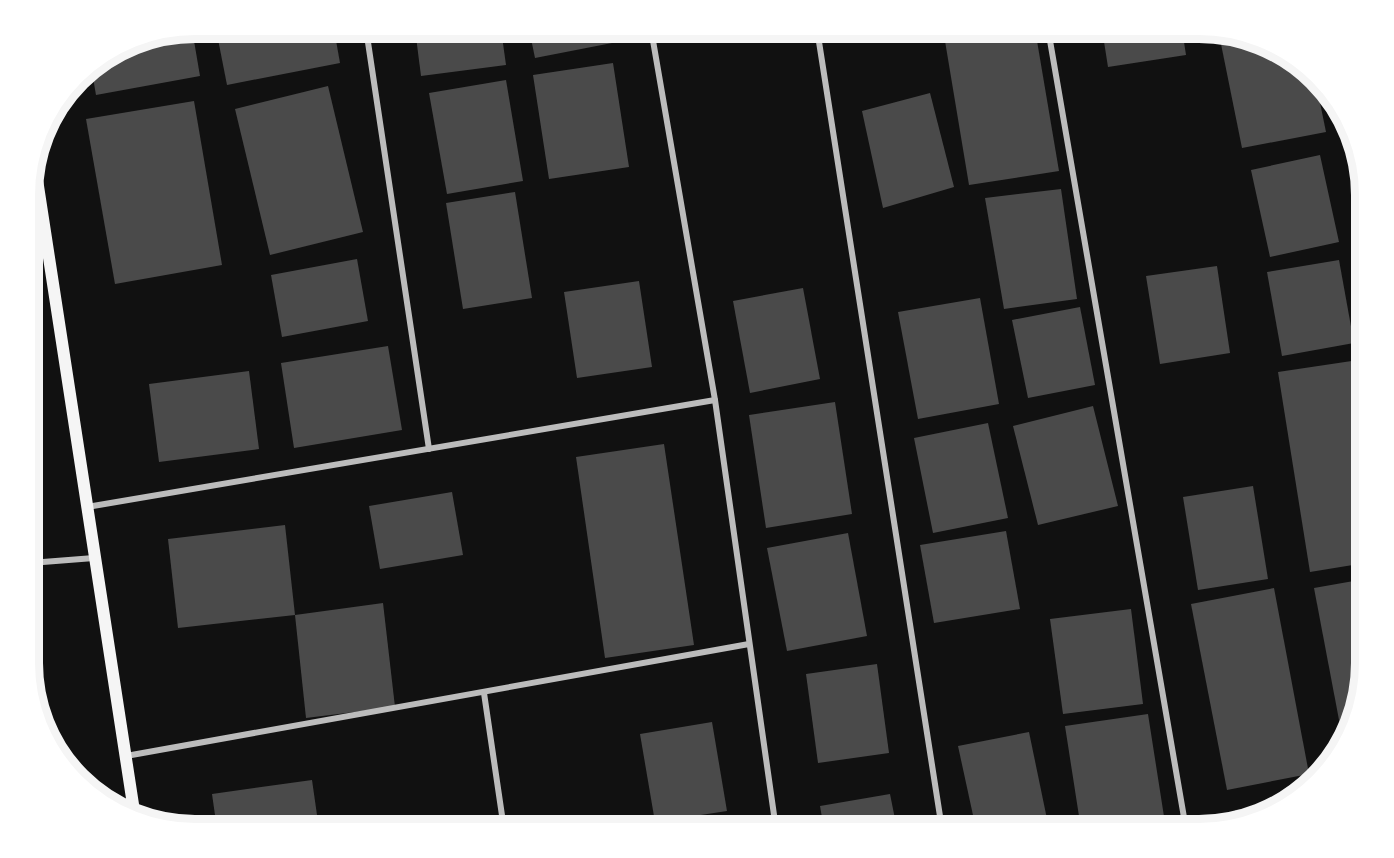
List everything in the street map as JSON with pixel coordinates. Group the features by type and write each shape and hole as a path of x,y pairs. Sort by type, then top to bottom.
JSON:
{"main road":[{"path":"39,193 133,806"}],"street":[{"path":"368,39 429,449"},
{"path":"653,39 715,400 775,819"},
{"path":"819,39 940,819"},
{"path":"1050,39 1184,819"},
{"path":"87,507 715,400"},
{"path":"39,563 94,558"},
{"path":"126,756 749,644"},
{"path":"484,693 503,819"}],"building":[{"path":"194,39 200,76 96,95 93,77 117,60 155,44"},
{"path":"218,39 336,39 340,63 227,85"},
{"path":"416,39 502,39 506,65 421,76"},
{"path":"531,39 611,39 612,43 535,58"},
{"path":"945,39 1037,39 1059,171 969,185"},
{"path":"1104,39 1184,39 1186,55 1108,67"},
{"path":"1220,40 1259,51 1294,71 1318,95 1326,132 1242,148"},
{"path":"613,63 629,167 549,179 533,75"},
{"path":"506,80 523,181 447,194 429,93"},
{"path":"328,86 363,232 270,255 235,109"},
{"path":"930,93 954,187 883,208 862,111"},
{"path":"194,101 222,265 115,284 86,119"},
{"path":"1320,155 1339,242 1270,257 1251,170"},
{"path":"1061,189 1077,299 1004,309 985,198"},
{"path":"515,192 532,298 463,309 446,203"},
{"path":"357,259 368,321 282,337 271,275"},
{"path":"1339,260 1354,343 1282,356 1267,272"},
{"path":"1217,266 1230,353 1160,364 1146,276"},
{"path":"639,281 652,367 577,378 564,292"},
{"path":"803,288 820,379 750,393 733,301"},
{"path":"980,298 999,404 918,419 898,312"},
{"path":"1080,307 1095,385 1028,398 1012,320"},
{"path":"388,346 402,430 294,448 281,363"},
{"path":"1355,360 1355,565 1310,572 1278,372"},
{"path":"249,371 259,449 159,462 149,384"},
{"path":"835,402 852,514 766,528 749,415"},
{"path":"1093,406 1118,506 1038,525 1013,426"},
{"path":"988,423 1008,518 933,533 914,438"},
{"path":"664,444 694,645 605,658 576,457"},
{"path":"1253,486 1268,579 1198,590 1183,497"},
{"path":"452,492 463,555 380,569 369,506"},
{"path":"285,525 295,615 178,628 168,539"},
{"path":"1006,531 1020,609 934,623 920,545"},
{"path":"848,533 867,636 787,651 767,548"},
{"path":"1355,581 1355,673 1350,703 1341,728 1314,588"},
{"path":"1274,588 1308,774 1227,790 1191,604"},
{"path":"383,603 395,707 306,718 295,615"},
{"path":"1131,609 1143,704 1063,714 1050,619"},
{"path":"877,664 889,753 818,763 806,674"},
{"path":"1148,714 1164,819 1079,819 1065,726"},
{"path":"712,722 727,811 675,819 654,819 640,734"},
{"path":"1029,732 1047,819 974,819 958,746"},
{"path":"312,780 318,819 216,819 212,794"},
{"path":"890,794 895,819 822,819 820,806"},
{"path":"1257,808 1236,815 1235,810"}]}
